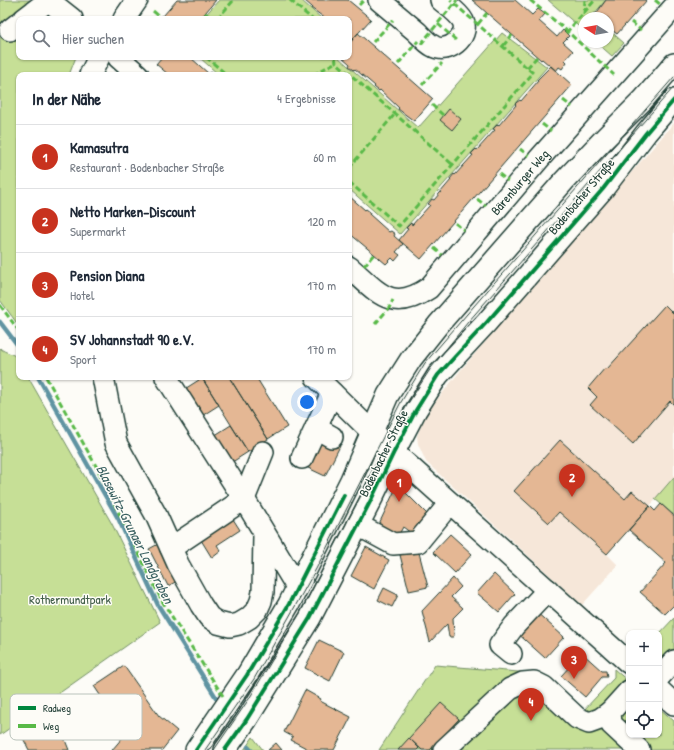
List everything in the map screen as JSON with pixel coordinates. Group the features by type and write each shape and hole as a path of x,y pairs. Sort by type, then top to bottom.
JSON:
{"street":[{"path":"28,16 48,0 68,16"},
{"path":"126,16 137,0"},
{"path":"379,0 433,47 445,49 452,47 462,36 464,22 441,0"},
{"name":"Bärenburger Weg","path":"352,270 384,297 393,300 410,299 429,288 674,7"},
{"path":"92,72 98,60"},
{"path":"121,60 135,72"},
{"name":"Bodenbacher Straße","path":"196,750 247,675 297,588 351,480 388,395 411,359 425,340 564,181 642,100 674,64"},
{"name":"Bodenbacher Straße","path":"225,750 247,719 310,618 416,410 438,375 487,322 603,189 646,133 674,100"},
{"path":"104,380 116,443 156,515 193,591 209,617 218,623 230,626 239,624 249,618 257,610 261,601 263,586 264,534"},
{"path":"174,380 297,588"},
{"path":"319,380 372,432 626,660"},
{"path":"302,458 324,433 332,393"},
{"path":"171,548 244,499 263,452"},
{"path":"358,525 393,544 418,542 450,503"},
{"path":"511,654 500,644 514,626 548,590"},
{"path":"662,674 674,660"},
{"path":"444,750 510,689 523,683 534,682 544,687 577,718 589,723 600,719 610,712 626,694"},
{"path":"662,693 674,704"},
{"path":"610,712 611,724 639,750"}],"shaded area":[{"path":"674,123 674,477 607,554 618,565 582,605 426,462 418,444 417,436 425,415 460,371"}],"green space":[{"path":"0,0 38,0 58,16 16,16 16,60 75,60 70,72 16,72 16,322 0,300"},
{"path":"219,0 301,0 319,16 205,16"},
{"path":"548,0 606,0 596,12 578,12 578,26"},
{"path":"502,33 547,67 400,234 352,192 352,72 216,72 202,60 341,60 418,128"},
{"path":"614,34 624,43 612,56 603,48 614,48"},
{"name":"Rothermundtpark","path":"0,348 16,356 16,380 30,380 112,524 160,622 58,694 10,694 10,728 0,735"},
{"path":"674,477 674,515 655,499"},
{"path":"674,618 674,654 662,667 662,666 662,631"},
{"path":"435,665 542,674 582,712 614,678 614,669 626,679 626,738 662,738 662,711 674,721 674,750 379,750"},
{"path":"253,737 263,750 244,750"}],"building":[{"path":"177,0 216,0 203,16 163,16"},
{"path":"304,0 348,0 371,19 352,40 352,16 322,16 311,8 312,7"},
{"path":"472,0 515,0 532,15 538,9 545,14 539,21 557,37 563,30 569,36 563,42 573,51 565,60 567,62 562,69 559,67 556,71 542,59 541,60"},
{"path":"606,0 647,0 617,34 614,32 614,12 597,12"},
{"path":"358,33 433,99 414,121 398,109 399,108 380,90 379,91 355,69 354,70 349,66 350,64 345,60 352,60 352,40"},
{"path":"159,60 193,60 207,72 165,72 156,64"},
{"path":"551,66 572,85 421,259 399,240 408,229 406,228 411,223 412,225 430,205 428,204 432,199 434,200 451,180 450,179 454,174 455,175 473,155 471,154 476,149 477,150 495,130 493,129 498,124 499,125 516,105 515,104 520,100 521,101 538,81 537,80"},
{"path":"449,109 461,119 452,130 440,120"},
{"path":"352,199 365,210 366,209 370,212 369,214 389,232 391,231 395,234 394,236 403,244 396,252 400,255 395,261 392,258 386,264 352,236"},
{"path":"665,305 674,314 674,405 670,401 633,444 590,405 597,397 588,388"},
{"path":"199,380 203,380 219,405 197,419 180,392"},
{"path":"203,380 231,380 268,439 248,452"},
{"path":"231,380 258,380 287,427 268,439"},
{"path":"231,425 248,452 226,466 209,439"},
{"path":"319,436 340,446 325,476 304,466"},
{"path":"560,440 625,499 632,491 650,506 607,554 559,512 549,523 514,491"},
{"path":"402,489 430,517 415,536 403,527 398,536 378,526 395,490"},
{"path":"661,504 674,516 674,605 665,614 640,592 666,563 629,530 650,506 655,511"},
{"path":"233,519 240,530 217,545 221,551 212,558 201,540"},
{"path":"450,534 472,554 455,573 433,552"},
{"path":"160,543 179,580 168,586 149,549"},
{"path":"366,547 389,560 374,589 351,576"},
{"path":"407,548 414,553 418,549 428,587 409,591 400,555"},
{"path":"494,574 515,594 499,612 477,593"},
{"path":"453,578 461,587 451,597 463,608 453,618 454,636 449,637 447,624 430,642 422,611"},
{"path":"384,588 398,595 392,607 378,600"},
{"path":"534,610 564,637 545,658 515,631"},
{"path":"319,640 344,652 330,681 305,668"},
{"path":"582,653 602,671 606,671 607,677 602,677 585,697 561,676"},
{"path":"124,666 159,716 177,731 162,750 112,750 120,740 142,740 142,694 99,694 94,686"},
{"path":"305,690 321,699 320,701 351,717 334,750 307,750 308,749 291,740 293,737 284,732"},
{"path":"441,703 459,719 430,750 422,750 409,738"},
{"path":"409,738 419,748 417,750 398,750"},
{"path":"24,740 65,740 69,750 29,750"},
{"path":"276,743 282,750 268,750"}],"waterway":[{"name":"Blasewitz‐Grunaer Landgraben","path":"0,322 16,343"},
{"name":"Blasewitz‐Grunaer Landgraben","path":"40,380 119,520 158,605 217,699"},
{"name":"Blasewitz‐Grunaer Landgraben","path":"248,747 251,750"}],"tram line":[{"path":"205,750 254,679 316,569 401,402 425,363 674,77"},
{"path":"214,750 249,699 300,613 407,405 431,368 468,322 674,87"}],"marked path":[{"path":"220,16 234,0"},
{"path":"290,0 309,16"},
{"path":"359,5 364,0"},
{"path":"352,185 399,226 533,73 450,0"},
{"path":"421,44 457,0"},
{"path":"530,0 568,32 614,75"},
{"path":"584,12 585,0"},
{"path":"566,33 595,0"},
{"path":"655,0 662,6"},
{"path":"153,11 159,16"},
{"path":"205,13 208,16"},
{"path":"478,24 487,13"},
{"path":"373,42 393,20"},
{"path":"631,22 641,30"},
{"path":"438,24 457,41"},
{"path":"503,46 512,35"},
{"path":"398,64 418,41"},
{"path":"527,68 537,57"},
{"path":"210,60 224,72"},
{"path":"336,60 347,72"},
{"path":"318,72 336,62"},
{"path":"422,85 442,63"},
{"path":"352,76 453,165"},
{"path":"563,100 572,107"},
{"path":"432,105 443,115"},
{"path":"352,164 395,114"},
{"path":"542,124 551,131"},
{"path":"520,149 529,156"},
{"path":"499,174 508,181"},
{"path":"477,199 486,206"},
{"path":"455,223 464,230"},
{"path":"434,248 442,255"},
{"path":"364,266 374,254"},
{"path":"375,324 389,308 393,300"},
{"path":"0,305 16,327"},
{"path":"48,380 96,466 162,601 223,696"}],"cycle path":[{"path":"225,750 247,719 310,618 416,410 438,375 487,322 603,189 646,133 674,100"},
{"path":"196,750 247,675 289,604 344,495"}],"place":[{"name":"Netto Marken-Discount","path":"572,497"},
{"name":"Kamasutra","path":"399,502"},
{"name":"Pension Diana","path":"574,679"},
{"name":"SV Johannstadt 90 e.V.","path":"531,721"}]}
